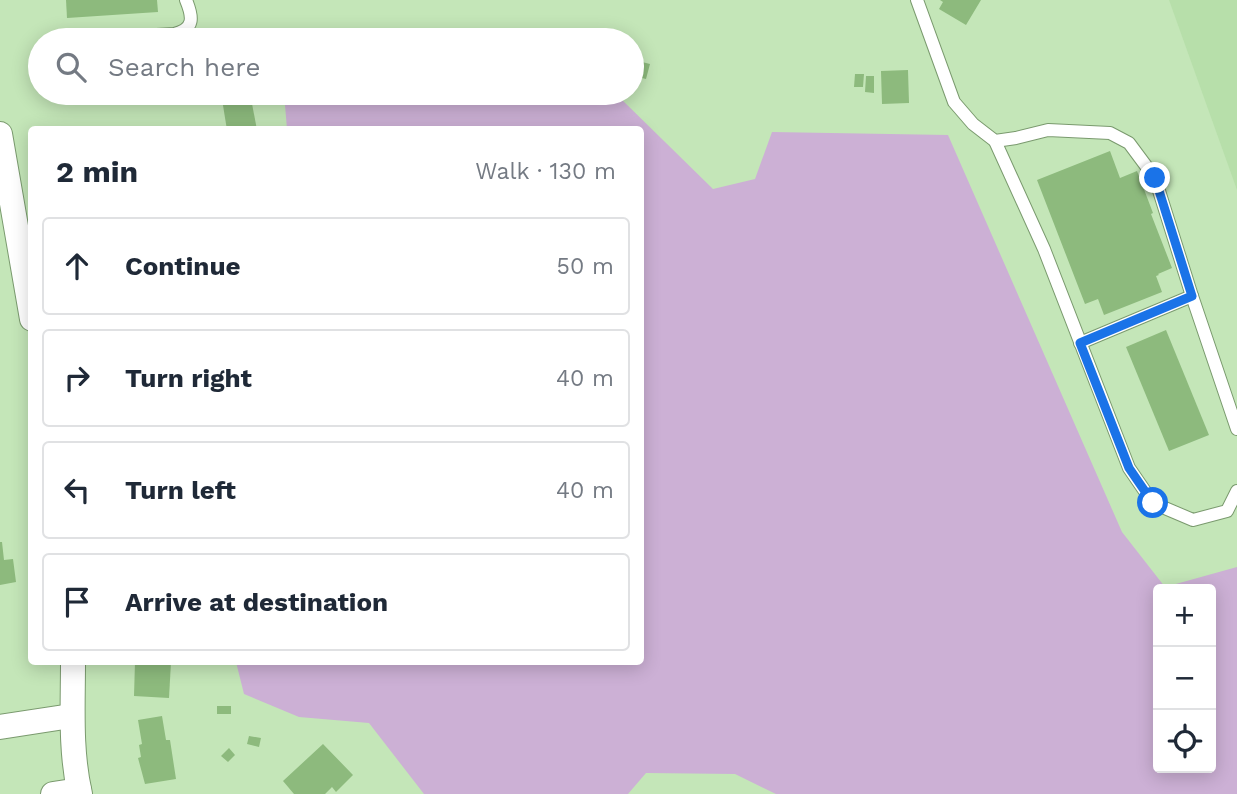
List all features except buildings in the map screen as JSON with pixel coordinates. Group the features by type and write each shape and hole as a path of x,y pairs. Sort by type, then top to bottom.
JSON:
{"street":[{"path":"0,134 28,296"},
{"path":"53,794 80,792 71,716 72,665"},
{"path":"0,727 71,716"}],"lane":[{"path":"186,0 191,13 191,22 187,28"},
{"path":"917,0 954,103 972,124 995,141 1044,249 1129,468 1153,503 1194,520 1227,511 1237,491"},
{"path":"995,141 1048,130 1110,133 1129,143 1155,178 1237,429"},
{"path":"1080,343 1192,296"}],"shaded area":[{"path":"1169,0 1237,0 1237,190"},
{"path":"285,105 627,105 713,189 755,179 772,132 948,135 1122,532 1163,584 1153,584 1153,773 1216,773 1216,584 1176,584 1237,567 1237,794 776,794 735,774 646,773 628,794 424,794 369,723 299,717 244,694 237,665 644,665 644,126 287,126"}],"route":[{"path":"1153,503 1129,468 1080,343 1192,296 1155,178"}]}
